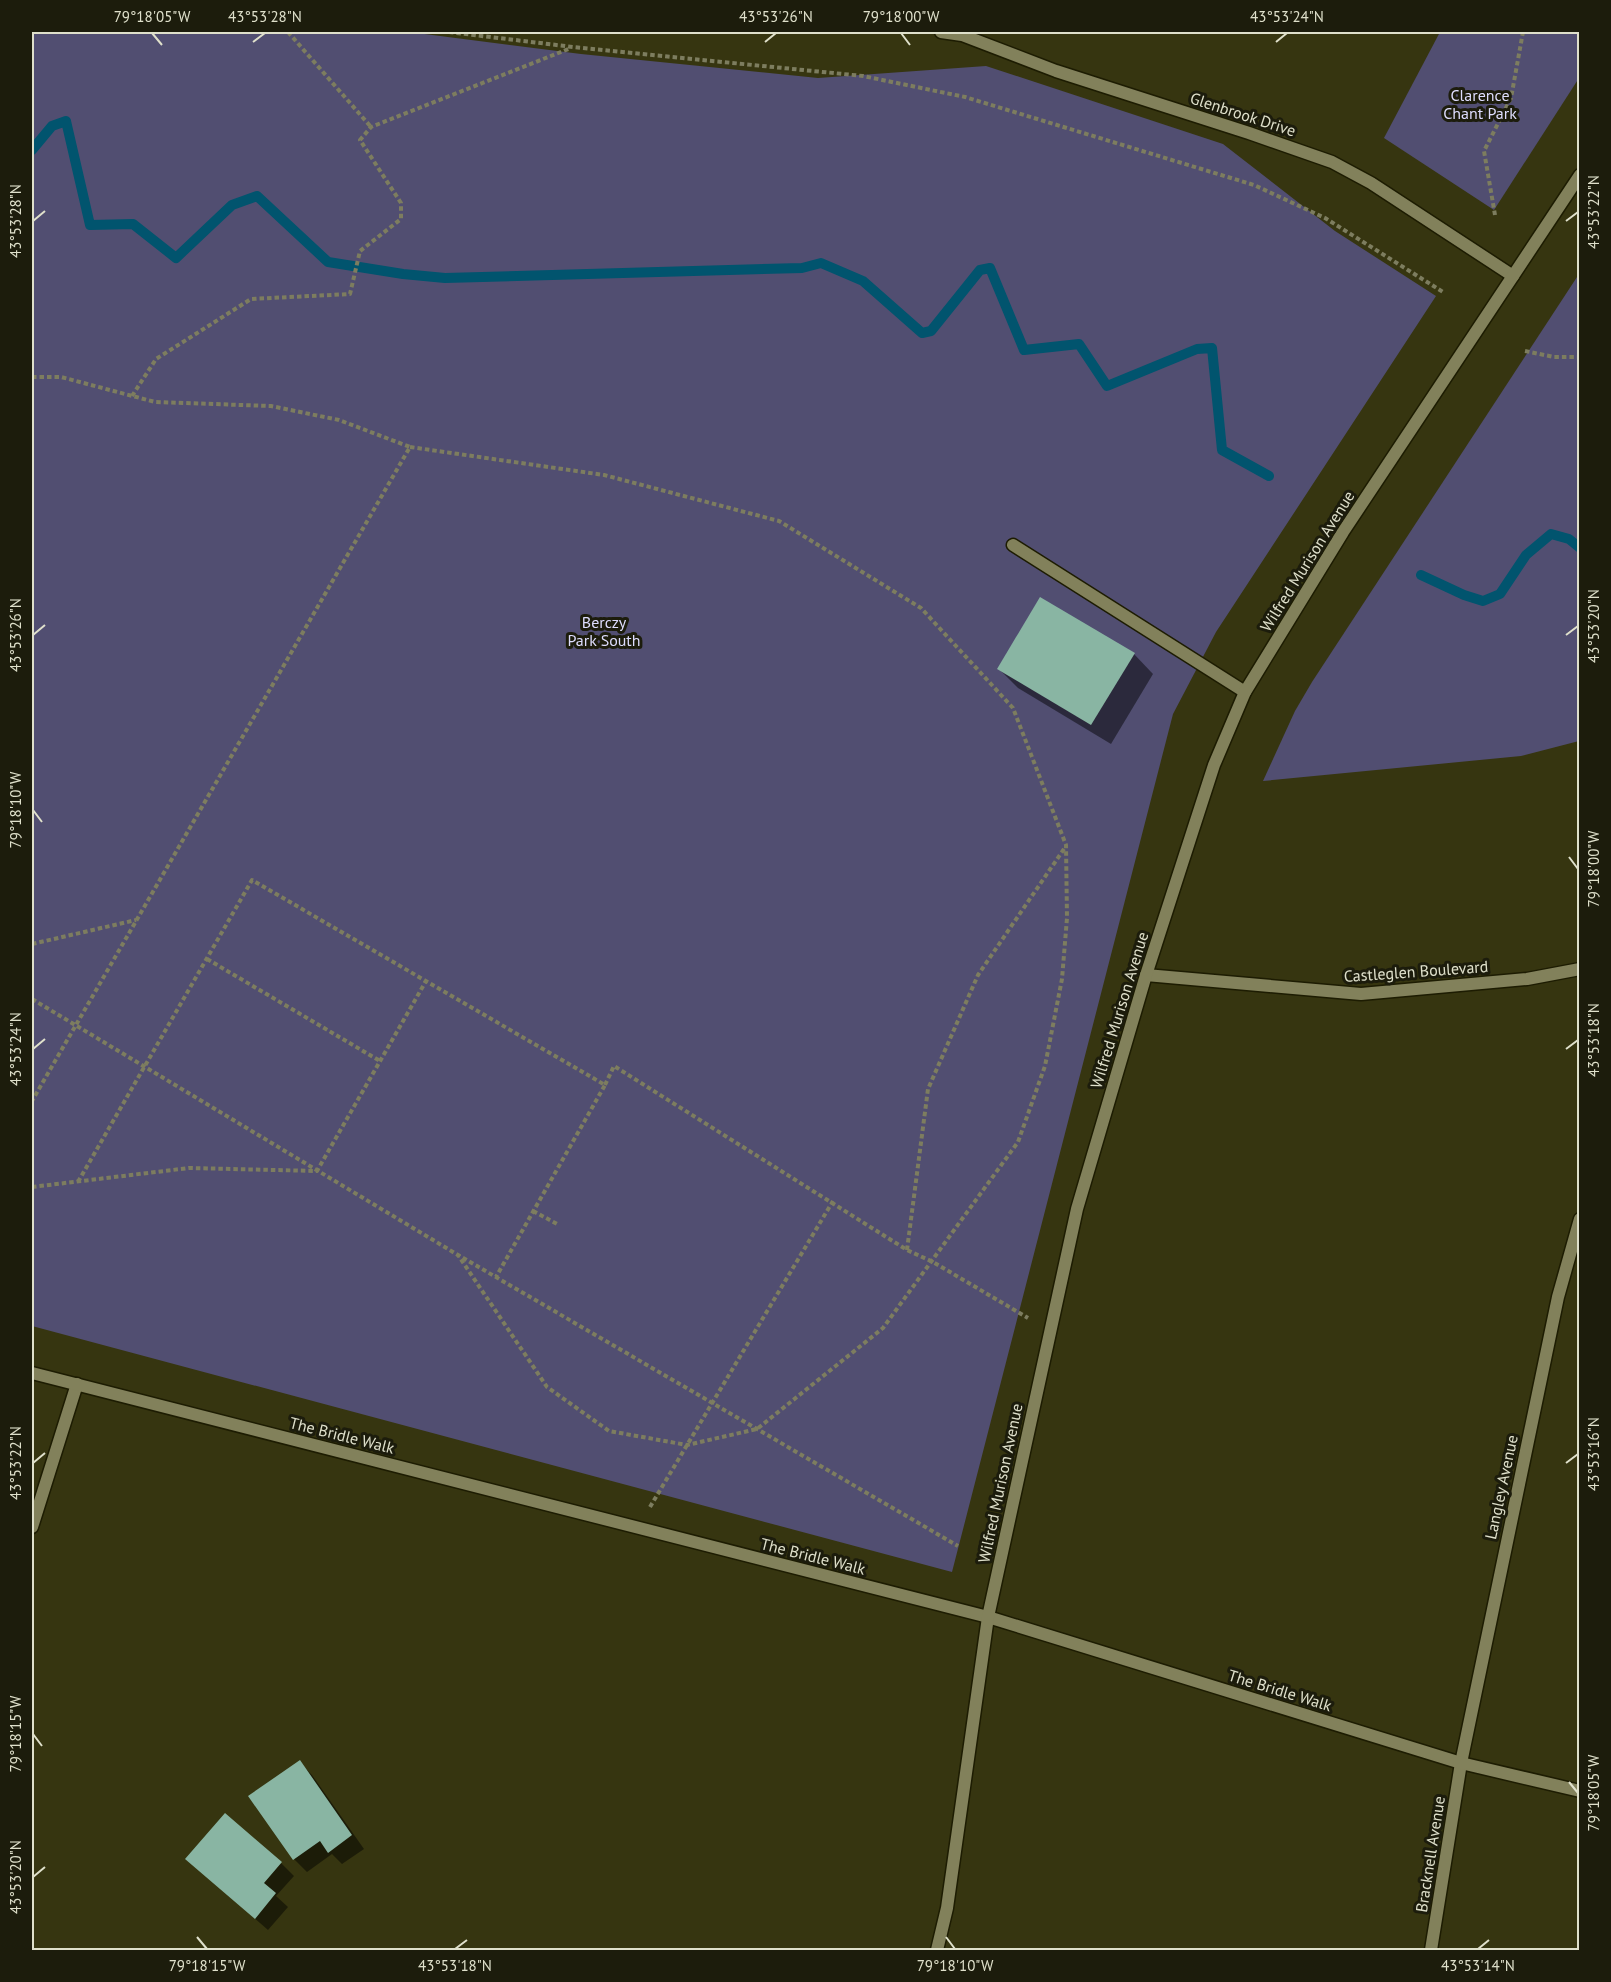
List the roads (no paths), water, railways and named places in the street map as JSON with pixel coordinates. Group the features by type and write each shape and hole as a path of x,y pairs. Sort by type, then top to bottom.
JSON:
{"street":[{"name":"Glenbrook Drive","path":"941,32 962,36 1056,71 1332,162 1371,183 1513,276"},
{"name":"Wilfred Murison Avenue","path":"937,1950 947,1908 987,1617 1077,1209 1197,812 1245,692 1343,532 1580,175"},
{"path":"1013,545 1245,692"},
{"name":"Castleglen Boulevard","path":"1146,975 1361,994 1527,979 1580,969"},
{"name":"Langley Avenue","path":"1461,1763 1558,1297 1580,1219"},
{"name":"The Bridle Walk","path":"32,1373 987,1617 1461,1763 1580,1791"},
{"path":"32,1527 77,1384"},
{"name":"Bracknell Avenue","path":"1431,1950 1461,1763"}],"waterway":[{"path":"32,150 52,126 66,121 90,225 133,224 176,258 232,205 257,196 328,262 445,278 802,268 821,263 863,281 922,333 931,331 980,270 990,268 1024,350 1079,344 1107,386 1197,349 1212,348 1222,450 1269,476"},
{"path":"1421,575 1464,595 1483,601 1500,594 1526,555 1551,534 1569,539 1580,548"}],"park label":[{"name":"Clarence Chant Park","path":"1480,104"},
{"name":"Berczy Park South","path":"604,631"}]}
